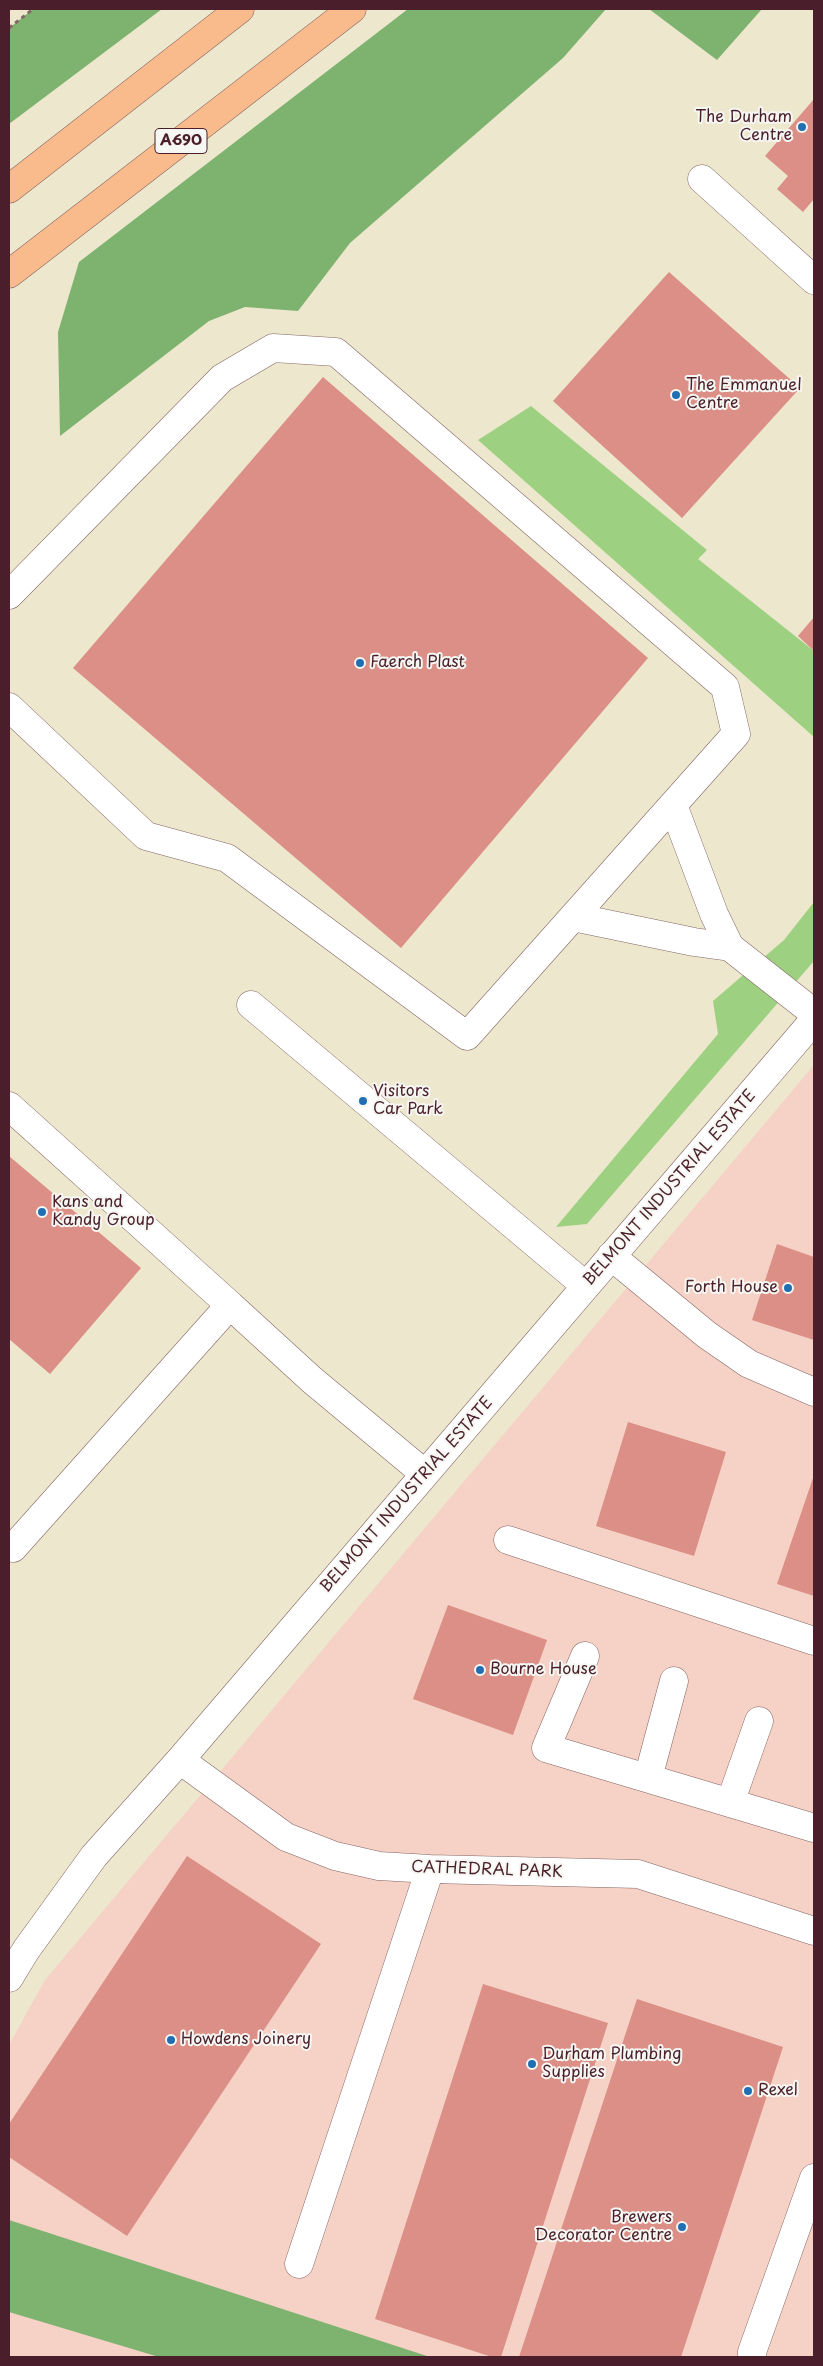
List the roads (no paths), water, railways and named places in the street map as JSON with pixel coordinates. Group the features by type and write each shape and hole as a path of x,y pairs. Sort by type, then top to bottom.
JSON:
{"highway":[{"path":"9,189 240,9"},
{"name":"A690","path":"10,274 352,9"}],"street":[{"path":"702,180 814,280"},
{"path":"9,595 222,378 273,348 336,352 725,687 736,734 467,1036 227,858 146,836 9,707"},
{"path":"673,805 714,914 730,947 814,1013"},
{"path":"573,917 694,942 730,947"},
{"path":"251,1005 586,1286"},
{"name":"BELMONT INDUSTRIAL ESTATE","path":"9,1978 17,1945 180,1760 814,1020"},
{"path":"9,1106 312,1380 425,1474"},
{"path":"611,1256 707,1335 749,1364 814,1392"},
{"path":"14,1548 230,1305"},
{"path":"508,1540 814,1641"},
{"path":"585,1656 546,1748 814,1828"},
{"path":"648,1778 674,1681"},
{"path":"730,1803 759,1721"},
{"name":"CATHEDRAL PARK","path":"180,1760 286,1837 335,1856 379,1866 638,1874 814,1931"},
{"path":"299,2264 430,1869"},
{"path":"752,2357 752,2352 814,2178"}],"place":[{"name":"The Durham Centre","path":"802,127"},
{"name":"The Emmanuel Centre","path":"676,395"},
{"name":"Faerch Plast","path":"360,663"},
{"name":"Visitors Car Park","path":"363,1101"},
{"name":"Kans and Kandy Group","path":"42,1212"},
{"name":"Forth House","path":"788,1288"},
{"name":"Bourne House","path":"480,1670"},
{"name":"Howdens Joinery","path":"171,2040"},
{"name":"Durham Plumbing Supplies","path":"532,2064"},
{"name":"Rexel","path":"748,2091"},
{"name":"Brewers Decorator Centre","path":"682,2227"}]}
